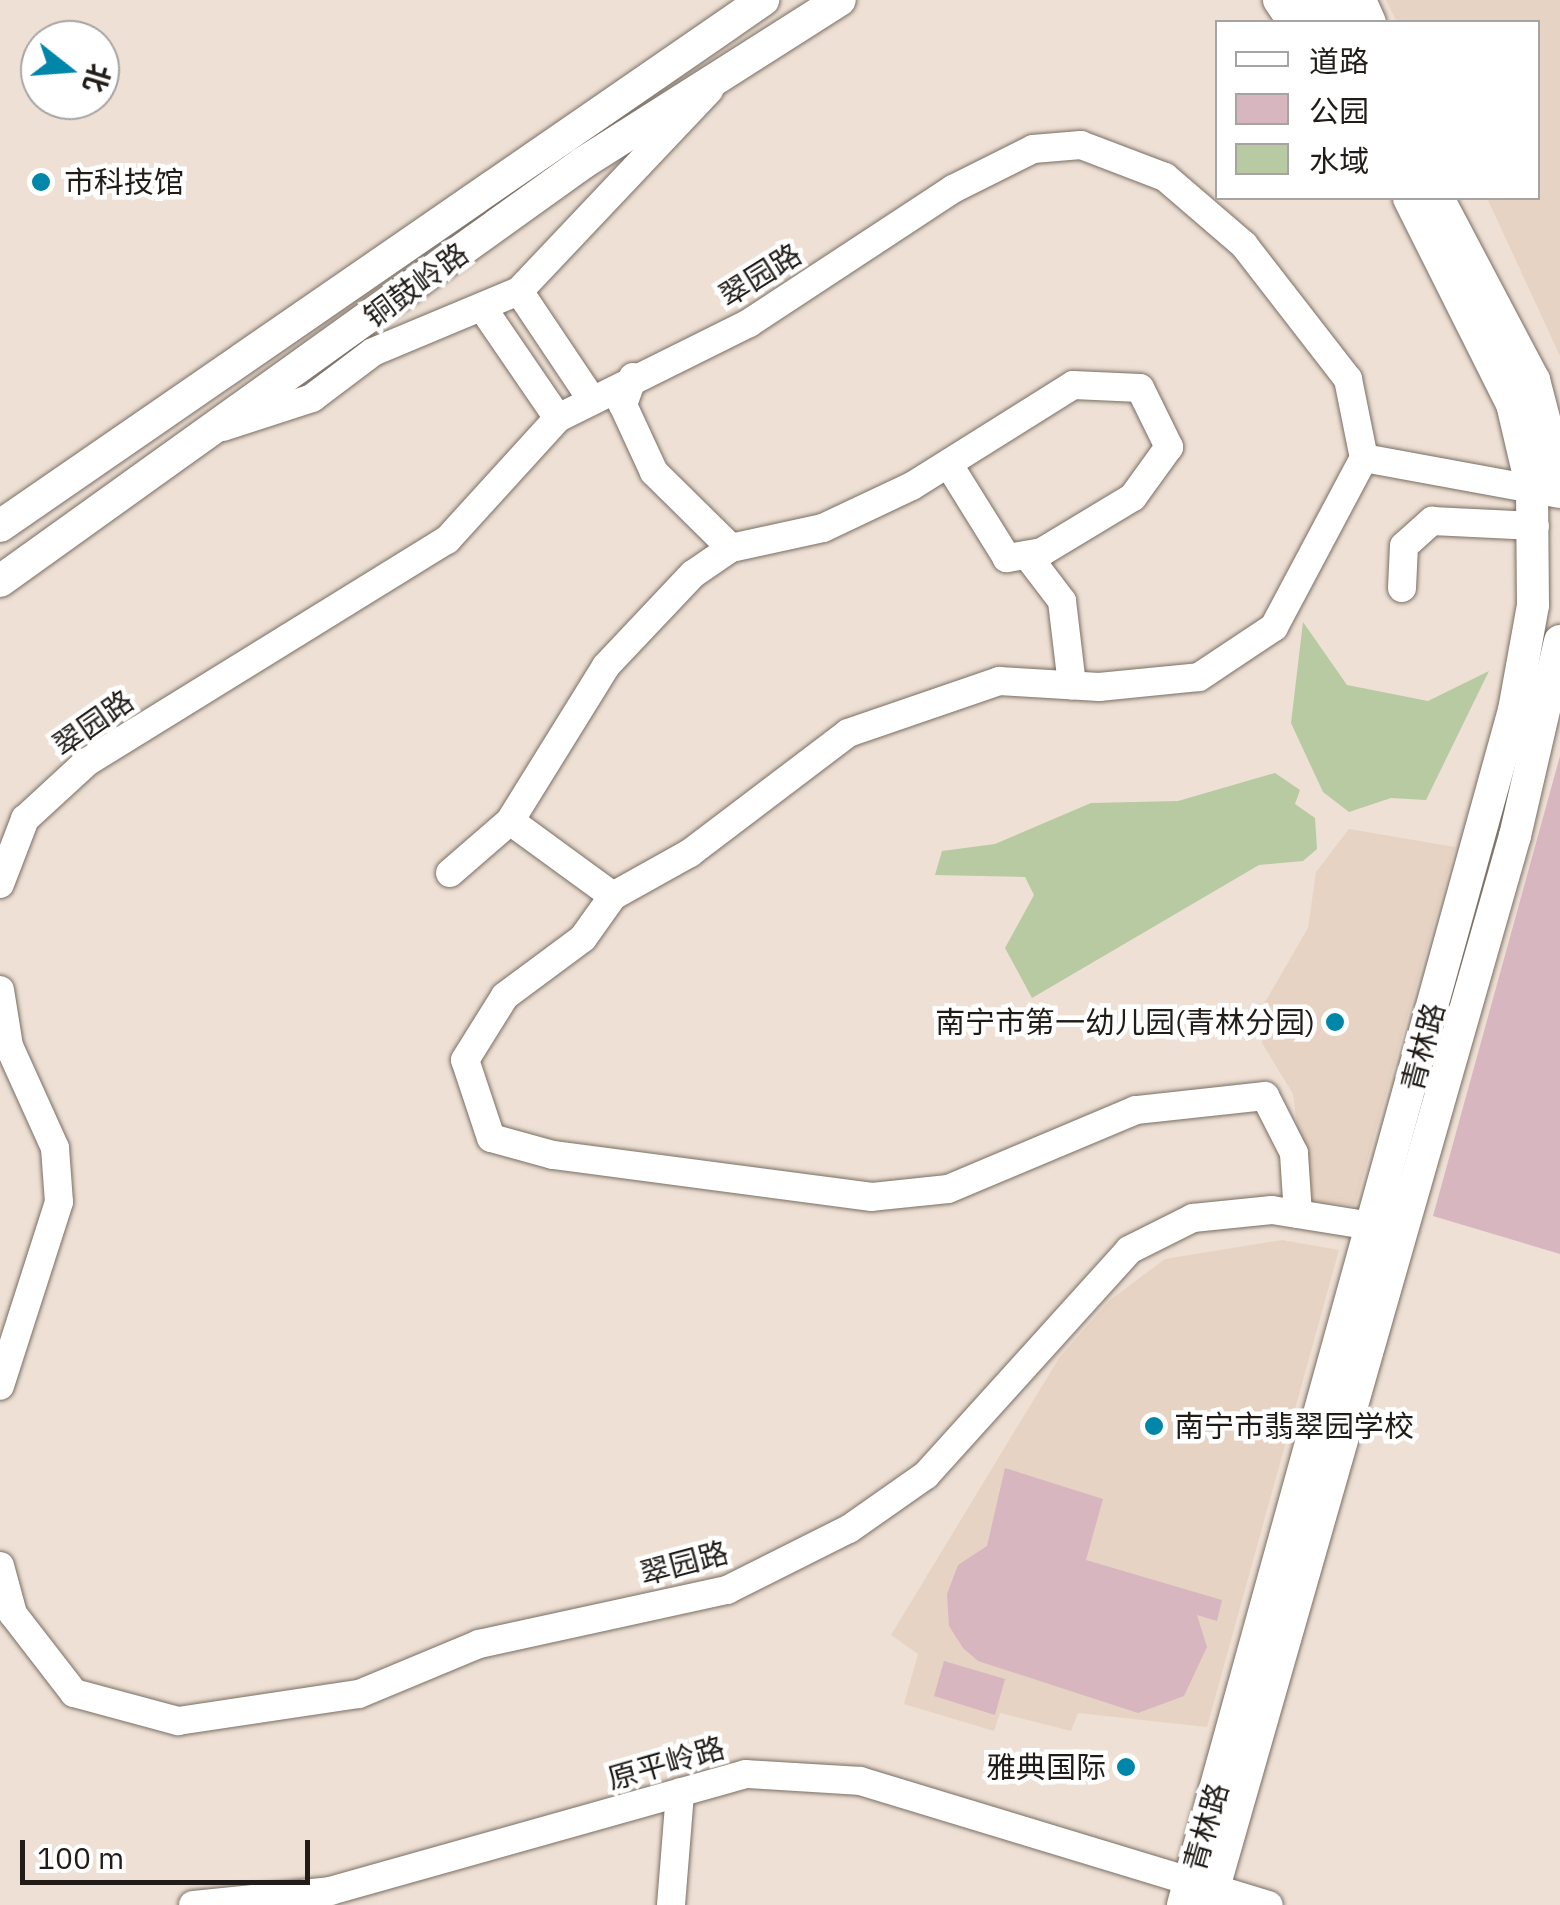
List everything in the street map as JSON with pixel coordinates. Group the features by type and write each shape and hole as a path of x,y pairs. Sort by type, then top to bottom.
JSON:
{"main road":[{"name":"铜鼓岭路","path":"0,526 764,0"},
{"name":"铜鼓岭路","path":"0,580 217,430 583,164 840,0"},
{"name":"青林路","path":"1410,200 1499,370 1550,488"},
{"name":"青林路","path":"1388,1228 1514,710 1535,526 1550,488 1534,380 1439,200"},
{"name":"青林路","path":"1199,1894 1560,641"}],"street":[{"path":"217,430 312,398 373,352 486,312 519,291 721,76"},
{"name":"翠园路","path":"0,884 7,849 25,819 87,762 447,540 558,418 590,397 749,323 953,189 1033,149 1081,144 1165,178 1244,246 1348,379 1364,458"},
{"path":"519,291 590,397"},
{"path":"486,312 558,418"},
{"path":"633,377 623,406 654,472 731,548"},
{"path":"450,874 510,820 606,666 693,574 731,548 823,528 949,465 1073,385 1140,388 1168,447 1133,497 1027,554 1007,558 949,465"},
{"path":"1298,1214 1294,1153 1266,1096 1136,1110 948,1189 872,1196 553,1155 491,1138 466,1060 505,996 583,938 613,896 690,853 848,732 999,681 1072,685 1199,678 1274,627 1364,458 1550,488"},
{"path":"1402,588 1404,546 1432,520 1535,526"},
{"path":"1027,554 1062,602 1072,685"},
{"path":"510,820 613,896"},
{"path":"0,990 9,1046 54,1148 59,1202 0,1386"},
{"name":"翠园路","path":"0,1566 13,1614 74,1693 178,1721 359,1694 479,1644 728,1590 849,1529 926,1475 1130,1250 1193,1218 1298,1214 1388,1228"},
{"name":"原平岭路","path":"192,1905 330,1891 746,1774 860,1781 1199,1894 1269,1905"},
{"path":"671,1905 680,1792"}],"shaded area":[{"path":"1386,0 1560,0 1560,356 1488,200 1540,200 1540,20 1396,20"},
{"name":"南宁市第一幼儿园(青林分园)","path":"1349,829 1455,847 1355,1205 1307,1201 1293,1094 1262,1043 1265,1002 1308,928 1316,872"},
{"name":"南宁市翡翠园学校","path":"1282,1240 1339,1250 1207,1727 1078,1713 1071,1731 1000,1713 994,1731 904,1704 918,1654 891,1635 1059,1358 1110,1300 1165,1259"}],"green space":[{"path":"1560,756 1560,1254 1433,1216"},
{"path":"1005,1468 1103,1499 1086,1560 1222,1600 1217,1621 1197,1615 1207,1647 1184,1696 1138,1713 978,1661 963,1648 949,1626 947,1594 958,1565 987,1546"},
{"path":"944,1661 1005,1679 995,1715 934,1696"}],"water":[{"path":"1303,622 1347,685 1428,701 1489,671 1426,800 1391,798 1349,812 1323,792 1291,723"},
{"path":"1275,773 1300,790 1295,804 1315,818 1317,849 1303,861 1259,865 1032,998 1005,948 1034,895 1025,877 935,875 942,851 995,844 1091,803 1178,801"}],"place":[{"name":"市科技馆","path":"41,182"},
{"name":"南宁市第一幼儿园(青林分园)","path":"1335,1022"},
{"name":"南宁市翡翠园学校","path":"1154,1426"},
{"name":"雅典国际","path":"1126,1767"}]}
